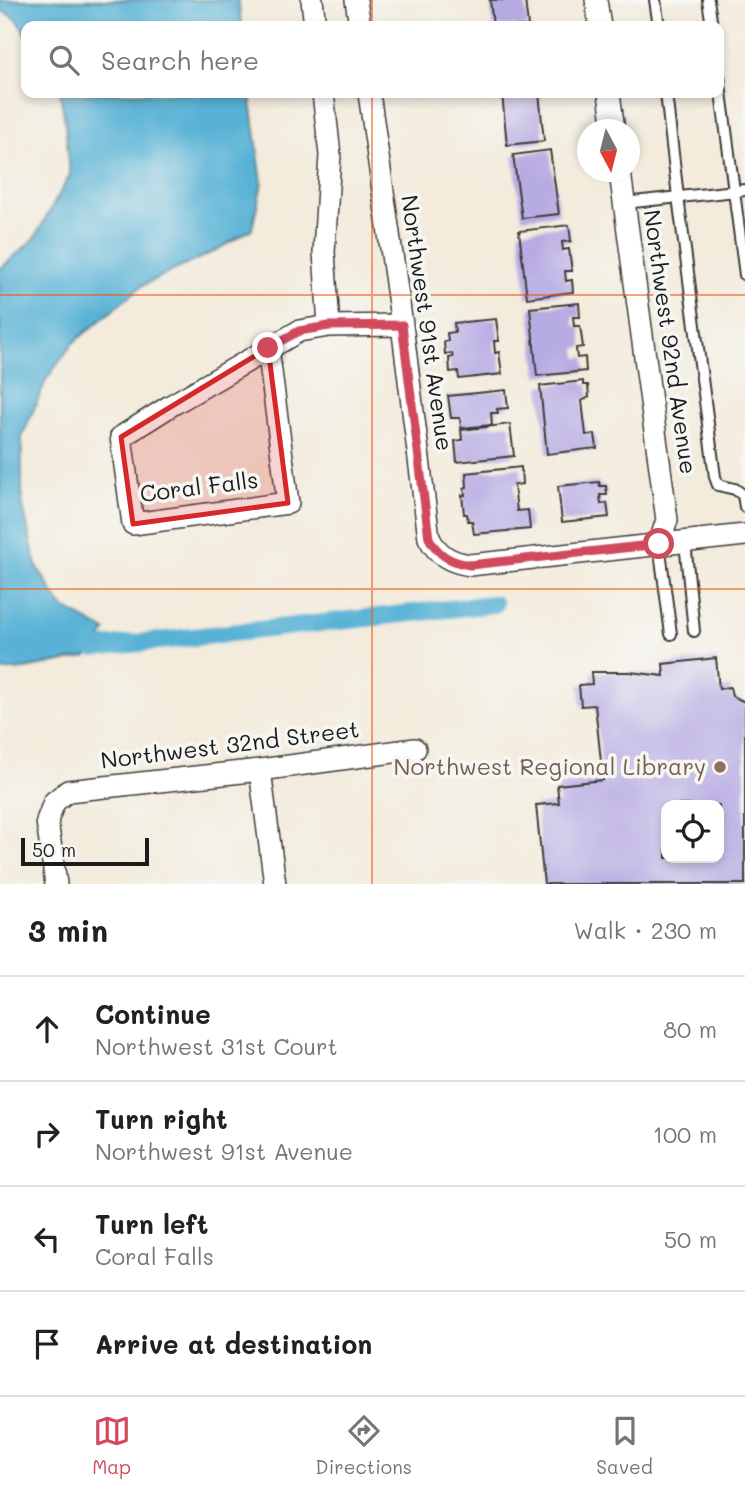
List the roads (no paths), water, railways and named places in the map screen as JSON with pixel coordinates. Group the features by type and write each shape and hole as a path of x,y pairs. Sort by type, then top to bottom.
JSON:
{"street":[{"path":"312,0 314,21"},
{"path":"356,0 359,21"},
{"path":"596,0 599,21"},
{"path":"324,98 330,155 324,252 329,326"},
{"name":"Northwest 91st Avenue","path":"370,98 429,538 435,548 455,563 470,565 659,544"},
{"path":"610,98 613,119"},
{"name":"Northwest 92nd Avenue","path":"621,182 667,520 659,544"},
{"name":"Coral Falls","path":"268,348 288,503 134,524 121,437 170,406 268,348 299,331 329,326 402,325"},
{"path":"667,520 685,542"},
{"path":"659,544 745,535"},
{"name":"Northwest 32nd Street","path":"56,884 47,821 54,802 68,791 260,770 415,749"},
{"path":"260,770 275,884"}],"lane":[{"path":"655,0 658,21"},
{"path":"708,0 711,21"},
{"path":"667,98 715,477 718,485 744,494 745,507"},
{"path":"723,98 740,191 745,275"},
{"path":"624,203 740,191"},
{"path":"685,542 694,631"},
{"path":"659,544 671,634"}],"water":[{"path":"0,0 238,0 241,21 21,21 21,26 18,20 0,10"},
{"path":"61,98 251,98 262,183 252,229 215,251 143,285 73,343 46,380 22,437 22,502 36,565 61,606 106,631 87,657 0,671 0,269 34,239 70,175"}],"waterway":[{"path":"94,648 494,604"}],"place":[{"name":"Northwest Regional Library","path":"720,767"}]}
